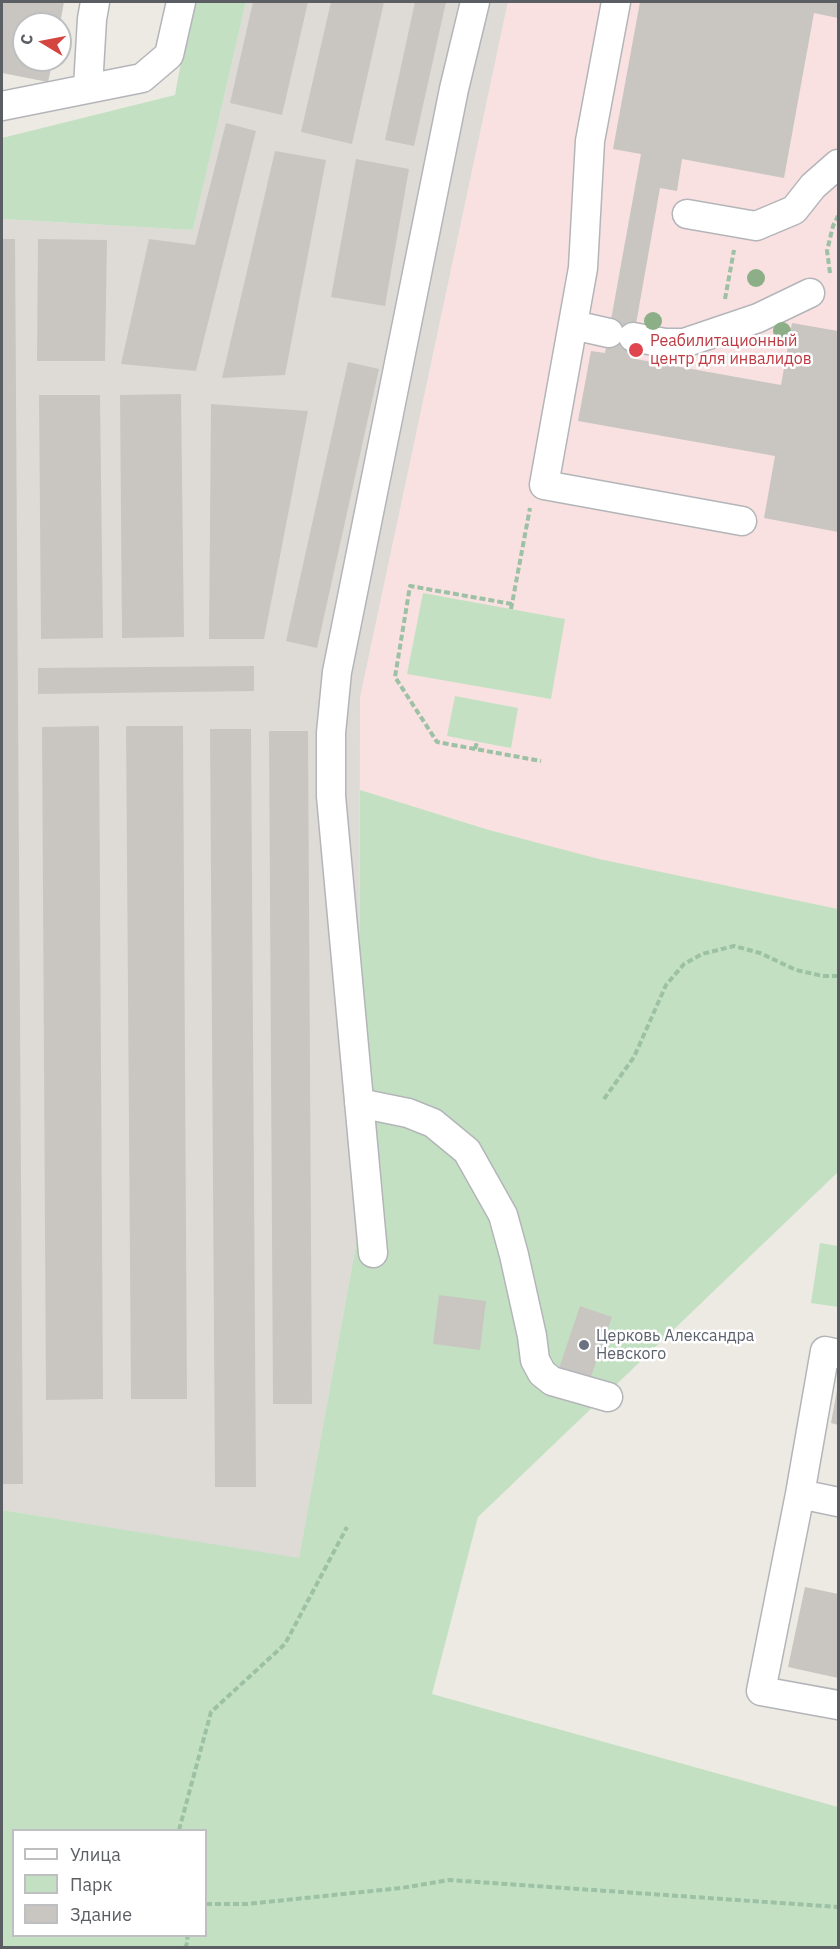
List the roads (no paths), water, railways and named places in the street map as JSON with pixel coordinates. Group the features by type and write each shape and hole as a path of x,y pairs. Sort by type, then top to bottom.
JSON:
{"street":[{"path":"88,87 95,2"},
{"path":"2,106 142,78 169,55 181,2"},
{"path":"373,1253 331,796 331,734 337,672 454,88 474,2"},
{"path":"616,2 590,141 583,268 544,485 742,521"},
{"path":"687,214 756,226 794,210 813,186 838,164"},
{"path":"573,325 665,343 684,343 758,318 821,287"},
{"path":"359,1103 408,1113 433,1124 467,1151 503,1215 532,1336 534,1360 542,1373 552,1381 608,1397"},
{"path":"838,1354 825,1352 761,1691 838,1705"},
{"path":"800,1494 838,1502"}],"place":[{"name":"Реабилитационный центр для инвалидов","path":"636,350"},
{"name":"Церковь Александра Невского","path":"584,1345"}]}
